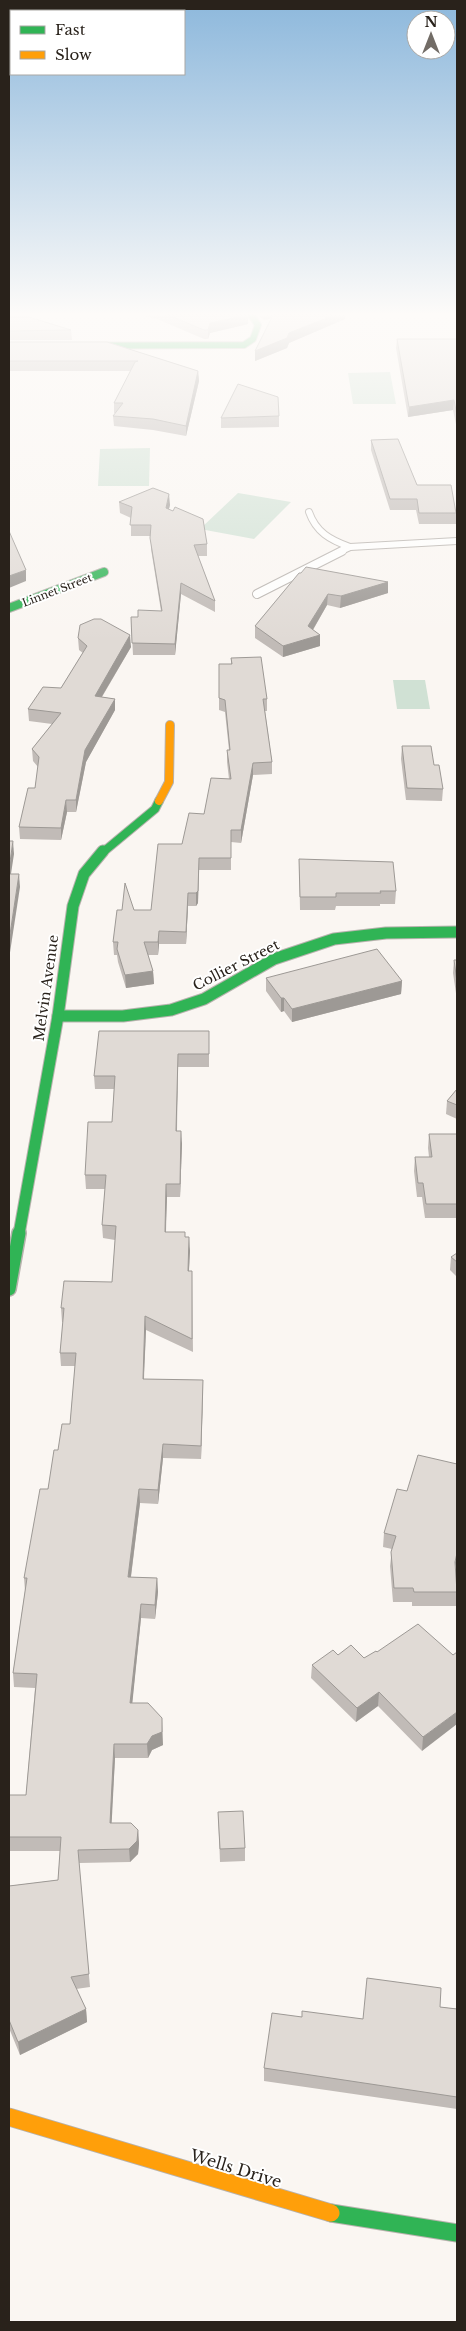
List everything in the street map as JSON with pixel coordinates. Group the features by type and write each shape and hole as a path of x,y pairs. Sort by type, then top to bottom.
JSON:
{"street":[{"name":"Linnet Street","path":"9,608 104,572"},
{"name":"Melvin Avenue","path":"9,1289 58,1016 73,906 84,874 104,850 155,809 169,782 170,725"},
{"name":"Collier Street","path":"58,1016 133,1015 159,1013 185,1007 205,999 273,960 318,943 371,935 457,932"},
{"name":"Wells Drive","path":"9,2117 330,2213 457,2233"}],"lane":[{"path":"309,512 313,526 336,542 350,547 457,542"},
{"path":"257,594 295,573 350,547"}],"green space":[{"path":"150,448 149,486 98,486 100,449"},
{"path":"238,493 291,502 254,539 200,529"},
{"path":"393,680 425,680 430,709 397,709"}],"building":[{"path":"398,439 417,485 451,485 456,513 419,513 417,499 390,499 371,440"},
{"path":"153,488 169,494 166,508 173,511 175,507 203,519 207,544 194,545 215,601 181,583 175,644 132,643 131,617 138,617 138,610 162,611 150,538 151,525 130,525 132,507 119,502"},
{"path":"9,531 26,570 9,576"},
{"path":"306,567 388,582 341,596 328,594 308,626 320,635 283,646 255,626"},
{"path":"94,619 101,619 130,635 95,696 115,699 85,750 76,800 66,800 61,828 19,827 28,788 35,788 39,757 32,749 61,713 28,709 43,687 61,688 87,646 78,638 80,625"},
{"path":"261,657 267,699 263,699 272,762 253,763 241,830 231,830 231,858 199,858 198,891 196,893 188,893 186,932 159,931 158,942 144,942 153,971 125,975 117,949 118,942 113,942 117,910 122,910 125,883 134,910 151,910 158,844 182,844 189,813 204,814 211,778 231,779 227,750 230,750 225,700 219,698 219,664 232,664 231,658"},
{"path":"402,746 431,746 434,765 439,765 443,789 407,788"},
{"path":"9,841 13,841 9,869"},
{"path":"299,859 393,862 396,891 336,893 336,897 300,897"},
{"path":"9,874 19,874 9,941"},
{"path":"377,949 402,981 292,1009 266,978"},
{"path":"454,960 457,960 457,982"},
{"path":"99,1031 209,1031 209,1054 178,1054 176,1131 181,1131 180,1184 166,1184 165,1232 185,1232 185,1237 189,1237 188,1271 192,1271 192,1339 145,1316 143,1379 203,1380 201,1446 163,1444 158,1490 139,1489 128,1577 157,1578 155,1605 141,1604 130,1703 148,1703 162,1718 162,1732 152,1736 147,1744 114,1744 110,1823 131,1823 138,1830 137,1841 129,1849 78,1850 89,1974 71,1977 86,2009 18,2042 9,2020 9,1886 58,1880 61,1837 9,1837 9,1795 26,1795 37,1674 13,1673 27,1578 24,1578 40,1489 48,1489 54,1450 58,1450 62,1424 70,1424 76,1353 60,1353 64,1281 112,1282 116,1226 102,1225 106,1175 85,1175 88,1122 112,1122 115,1076 94,1076"},
{"path":"457,1089 457,1105 447,1101"},
{"path":"429,1134 457,1134 457,1204 426,1204 423,1183 418,1183 415,1157 432,1157"},
{"path":"457,1253 457,1262 451,1257"},
{"path":"418,1455 457,1464 457,1553 455,1562 457,1592 414,1592 413,1588 394,1588 391,1552 396,1536 384,1533 397,1489 407,1491"},
{"path":"418,1624 453,1655 457,1652 457,1712 423,1737 379,1692 357,1708 312,1665 333,1650 338,1655 351,1645 364,1658 377,1652"},
{"path":"243,1811 245,1848 220,1849 218,1812"},
{"path":"367,1978 441,1988 440,2007 457,2009 457,2097 264,2068 272,2013 302,2017 302,2011 363,2019"}],"traffic: fast":[{"path":"9,608 104,572"},
{"path":"9,1289 58,1016 73,906 84,874 104,850 155,809 159,801"},
{"path":"58,1016 140,1015 187,1006 204,999 274,959 308,946 334,939 386,933 457,932"},
{"path":"331,2213 457,2233"}],"traffic: slow":[{"path":"159,801 169,782 170,725"},
{"path":"9,2117 331,2213"}]}
